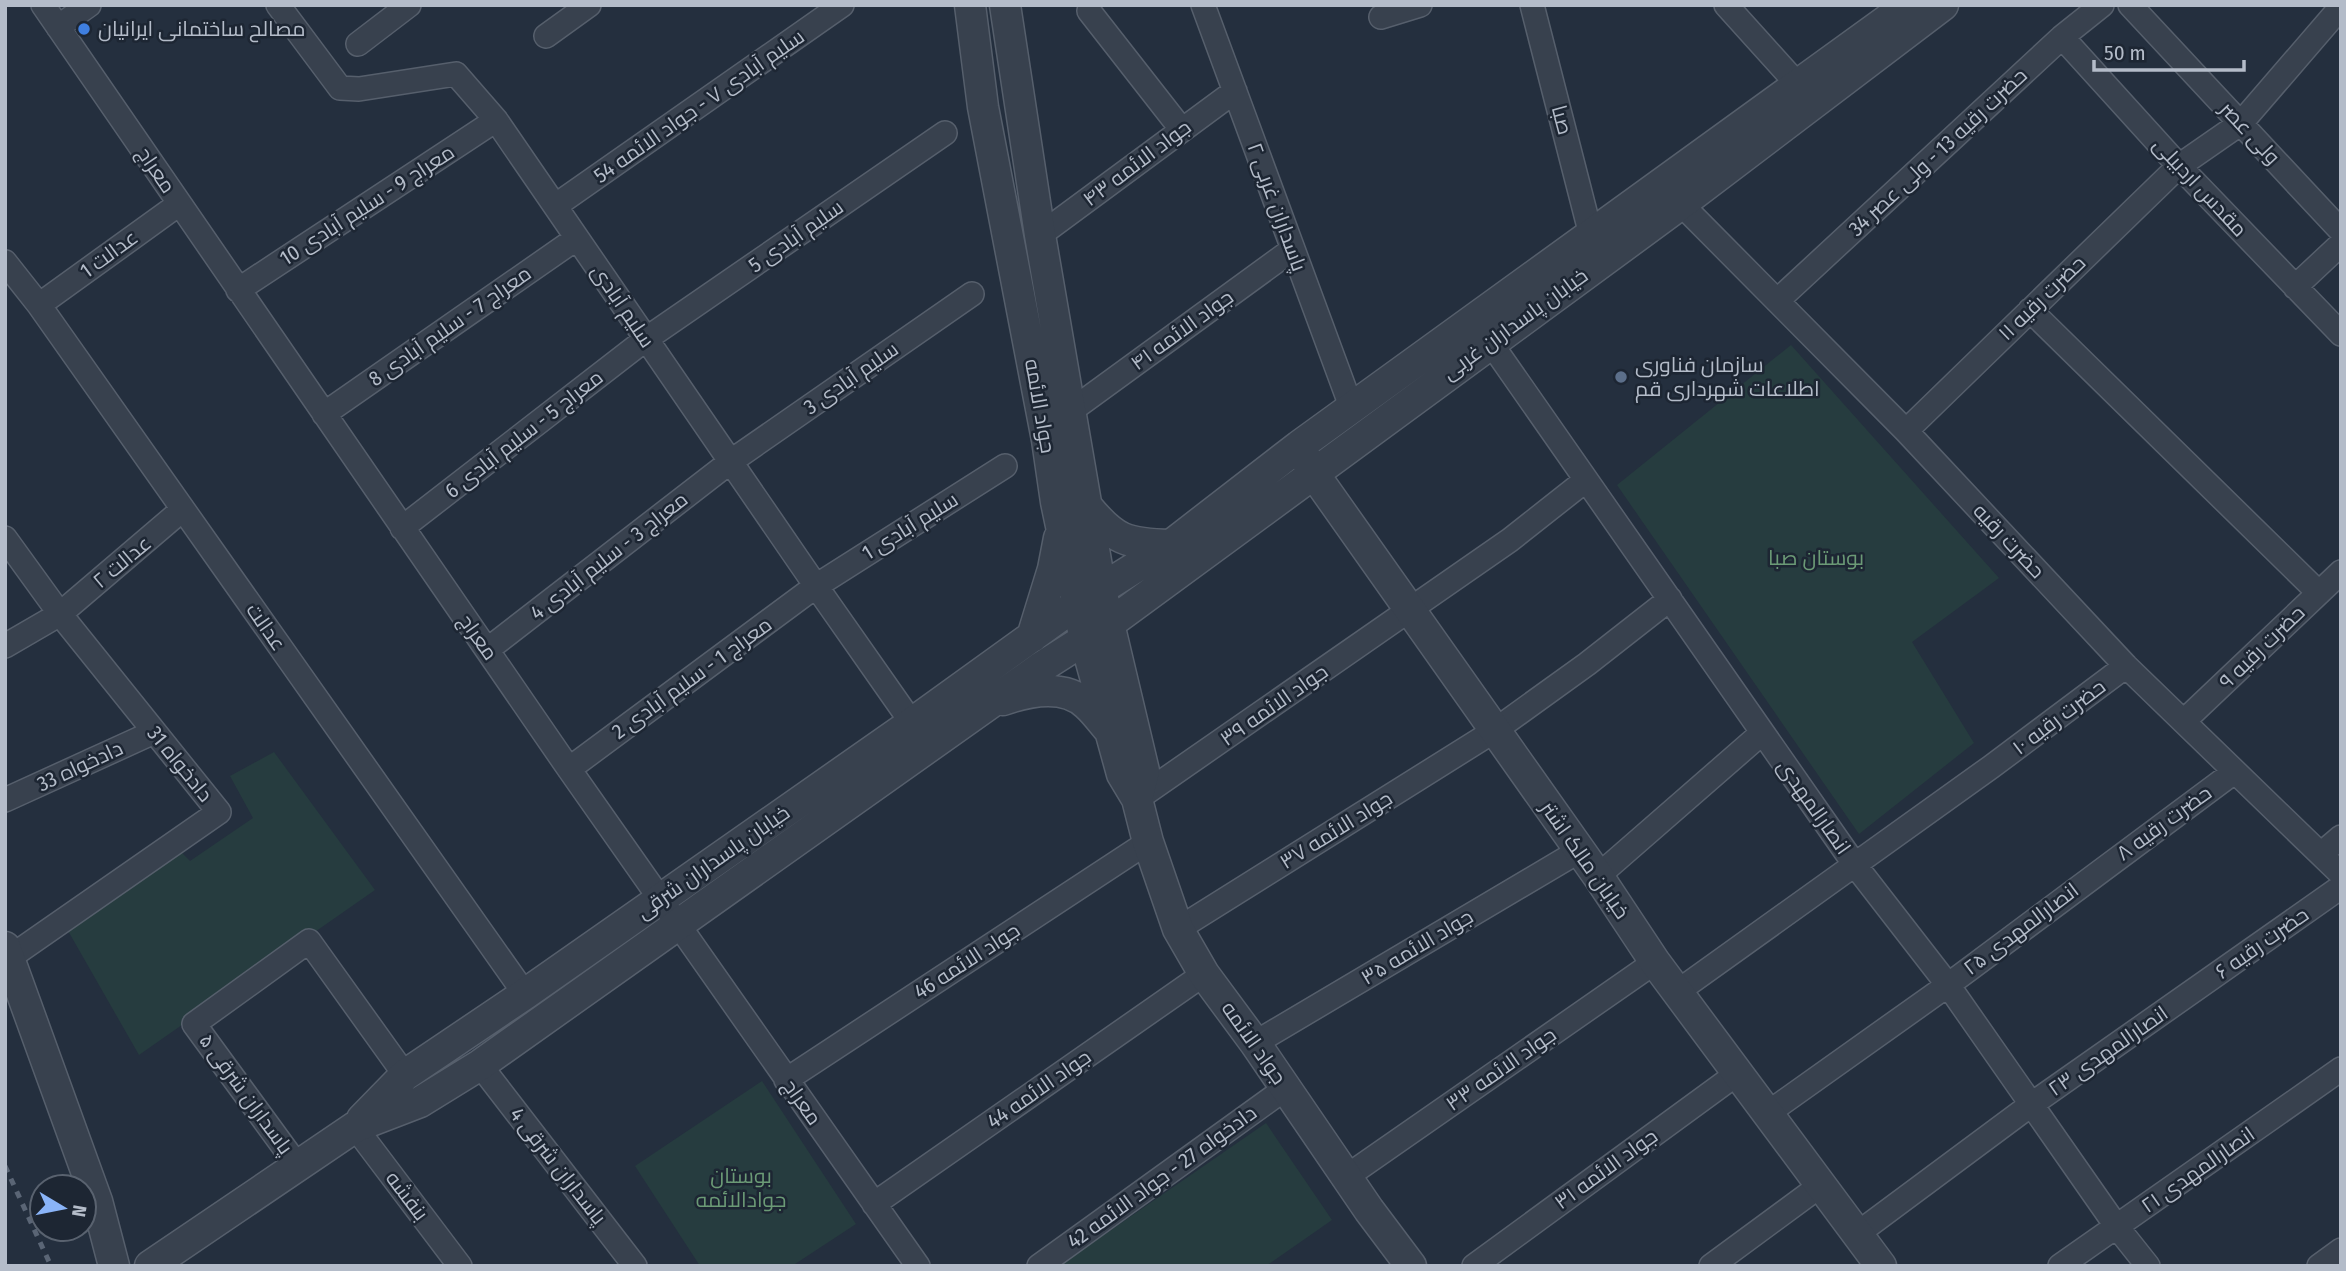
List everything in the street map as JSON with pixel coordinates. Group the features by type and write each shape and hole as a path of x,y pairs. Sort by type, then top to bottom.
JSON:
{"street":[{"name":"معراج","path":"43,5 569,769 918,1266"},
{"path":"58,27 89,5"},
{"name":"سلیم آبادی","path":"278,5 340,88 359,89 456,74 496,120 912,723"},
{"path":"358,44 409,5"},
{"path":"546,36 589,5"},
{"name":"سلیم آبادی ۷ - جواد الائمه 54","path":"555,206 842,5"},
{"name":"جواد الائمه","path":"970,5 983,107 1062,527 1089,597 1109,624 1144,771 1138,799"},
{"name":"جواد الائمه","path":"1005,5 1040,235 1072,410 1086,505 1089,597 1085,640 1122,774 1138,799 1149,842 1178,929 1204,974 1255,1042 1346,1177 1411,1266"},
{"name":"پاسداران غربی ۲","path":"1203,5 1352,409"},
{"path":"1381,17 1420,5"},
{"name":"صبا","path":"1532,5 1591,235"},
{"path":"1726,5 1799,86"},
{"name":"خیابان پاسداران غربی","path":"1085,640 1681,204 1943,5"},
{"name":"حضرت رقیه 13 - ولی عصر 34","path":"1777,301 2062,37 2102,5"},
{"name":"حضرت رقیه ۱۱","path":"1906,431 2179,166 2241,123 2341,7"},
{"name":"خیابان پاسداران غربی","path":"1089,597 1171,545 1299,446 1799,86 1893,10"},
{"name":"ولی عصر","path":"2144,10 2241,123 2341,231"},
{"path":"1088,11 1182,130"},
{"name":"مقدس اردبیلی","path":"2062,37 2179,166 2341,334"},
{"name":"جواد الائمه ۴۳","path":"1040,235 1235,91"},
{"name":"معراج 9 - سلیم آبادی 10","path":"238,290 496,120"},
{"name":"سلیم آبادی 5","path":"646,339 945,133"},
{"name":"عدالت 1","path":"39,305 179,204"},
{"name":"حضرت رقیه","path":"1681,204 1906,431 2126,666 2341,874"},
{"name":"معراج 7 - سلیم آبادی 8","path":"324,414 577,238"},
{"path":"2295,287 2341,244"},
{"name":"جواد الائمه ۴۱","path":"1072,410 1293,249"},
{"name":"عدالت","path":"5,262 39,305 525,994"},
{"name":"سلیم آبادی 3","path":"730,462 972,294"},
{"path":"2030,310 2319,593"},
{"name":"معراج 5 - سلیم آبادی 6","path":"402,528 646,339"},
{"name":"انصارالمهدی","path":"1490,342 1855,865 1948,985 2117,1227 2148,1266"},
{"name":"خیابان مالک اشتر","path":"1299,446 1314,474 1598,876 1655,962 1881,1266"},
{"name":"معراج 3 - سلیم آبادی 4","path":"487,650 730,462"},
{"name":"سلیم آبادی 1","path":"816,586 1004,466"},
{"name":"جواد الائمه ۳۹","path":"1138,799 1510,540 1586,480"},
{"path":"1086,505 1104,527 1117,536 1138,544 1171,545"},
{"name":"عدالت ۲","path":"5,646 60,614 183,509"},
{"path":"1031,637 1053,569 1062,527"},
{"name":"دادخواه 31","path":"5,538 60,614 219,812 7,953"},
{"name":"حضرت رقیه ۹","path":"2184,721 2341,572"},
{"name":"معراج 1 - سلیم آبادی 2","path":"569,769 816,586"},
{"name":"خیابان پاسداران شرقی","path":"355,1127 405,1075 660,900 1089,597"},
{"name":"جواد الائمه ۳۷","path":"1178,929 1494,731 1587,664 1670,599"},
{"name":"خیابان پاسداران شرقی","path":"150,1266 355,1127 419,1102 480,1065 986,706 1085,640"},
{"name":"حضرت رقیه ۱۰","path":"1677,992 1992,767 2126,666"},
{"path":"986,706 1014,696 1051,690 1072,695 1087,704 1113,736"},
{"name":"دادخواه 33","path":"5,800 154,732"},
{"path":"1598,876 1762,733"},
{"name":"حضرت رقیه ۸","path":"2095,873 2234,772"},
{"path":"2321,854 2341,836"},
{"name":"جواد الائمه 46","path":"786,1080 1149,842"},
{"name":"جواد الائمه ۳۵","path":"1255,1042 1579,851"},
{"name":"انصارالمهدی ۲۵","path":"1768,1113 1948,985 2095,873"},
{"name":"حضرت رقیه ۶","path":"2183,998 2341,887"},
{"name":"پاسداران شرقی ۵","path":"297,1165 194,1024 309,941 405,1075"},
{"path":"7,953 87,1173"},
{"name":"جواد الائمه ۳۳","path":"1346,1177 1655,962"},
{"name":"جواد الائمه 44","path":"874,1204 1204,974"},
{"name":"انصارالمهدی ۲۳","path":"1857,1234 2032,1104 2183,998"},
{"name":"پاسداران شرقی 4","path":"480,1065 635,1266"},
{"name":"انصارالمهدی ۲۱","path":"2060,1266 2341,1069"},
{"name":"جواد الائمه ۳۱","path":"1474,1266 1738,1073"},
{"name":"دادخواه 27 - جواد الائمه 42","path":"1039,1266 1286,1087"},
{"name":"بنفشه","path":"355,1127 460,1266"},
{"path":"1711,1266 1821,1185"},
{"path":"98,1202 144,1266"},
{"path":"98,1205 114,1266"},
{"path":"2319,1266 2341,1250"}],"green space":[{"name":"بوستان صبا","path":"1791,345 1999,578 1912,642 1974,743 1859,834 1617,485"},
{"path":"274,752 375,890 139,1055 63,922 174,845 190,861 253,818 230,776"},
{"name":"بوستان جوادالائمه","path":"762,1081 856,1224 792,1266 700,1266 635,1166"},
{"path":"1266,1123 1332,1220 1266,1266 1059,1266"}],"railway":[{"path":"5,1166 51,1266"}],"place":[{"name":"مصالح ساختمانی ایرانیان","path":"84,29"},
{"name":"سازمان فناوری اطلاعات شهرداری قم","path":"1621,377"}]}
